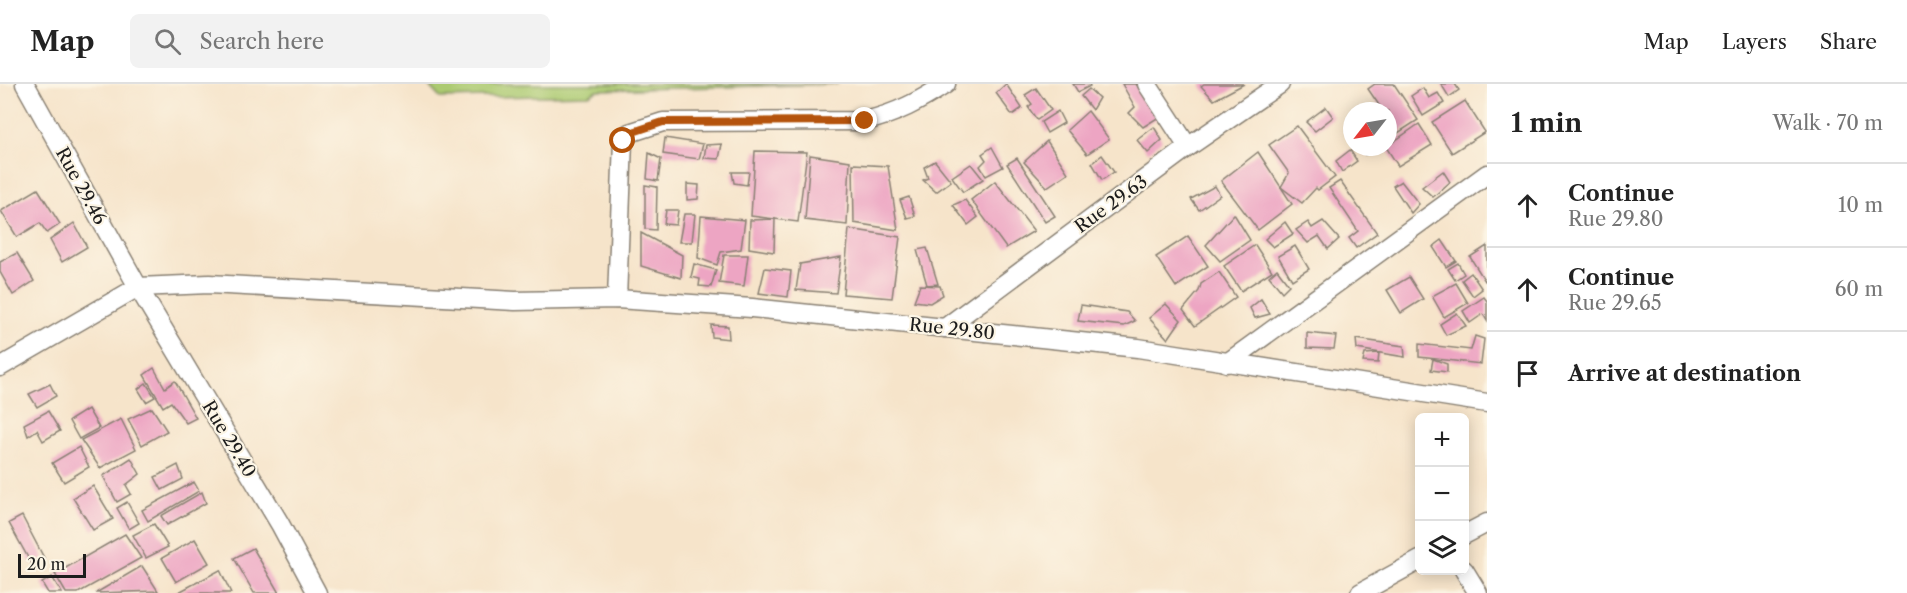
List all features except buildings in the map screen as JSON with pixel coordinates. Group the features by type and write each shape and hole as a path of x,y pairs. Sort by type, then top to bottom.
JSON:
{"street":[{"name":"Rue 29.46","path":"25,84 138,287"},
{"path":"617,299 623,141 630,133 663,122 865,121 886,116 916,103 946,84"},
{"path":"1147,84 1188,147"},
{"name":"Rue 29.63","path":"945,328 1188,147 1280,84"},
{"path":"1227,363 1487,174"},
{"name":"Rue 29.80","path":"138,287 209,285 515,301 617,299 752,308 1138,348 1487,403"},
{"path":"0,367 138,287"},
{"name":"Rue 29.40","path":"138,287 280,524 317,593"},
{"path":"1469,533 1487,523"},
{"path":"1360,593 1415,562"},
{"path":"1467,575 1478,593"}],"green space":[{"path":"427,84 838,84 597,90 589,95 440,98"}],"route":[{"path":"623,141 630,133 647,125 663,122 865,121"}]}
